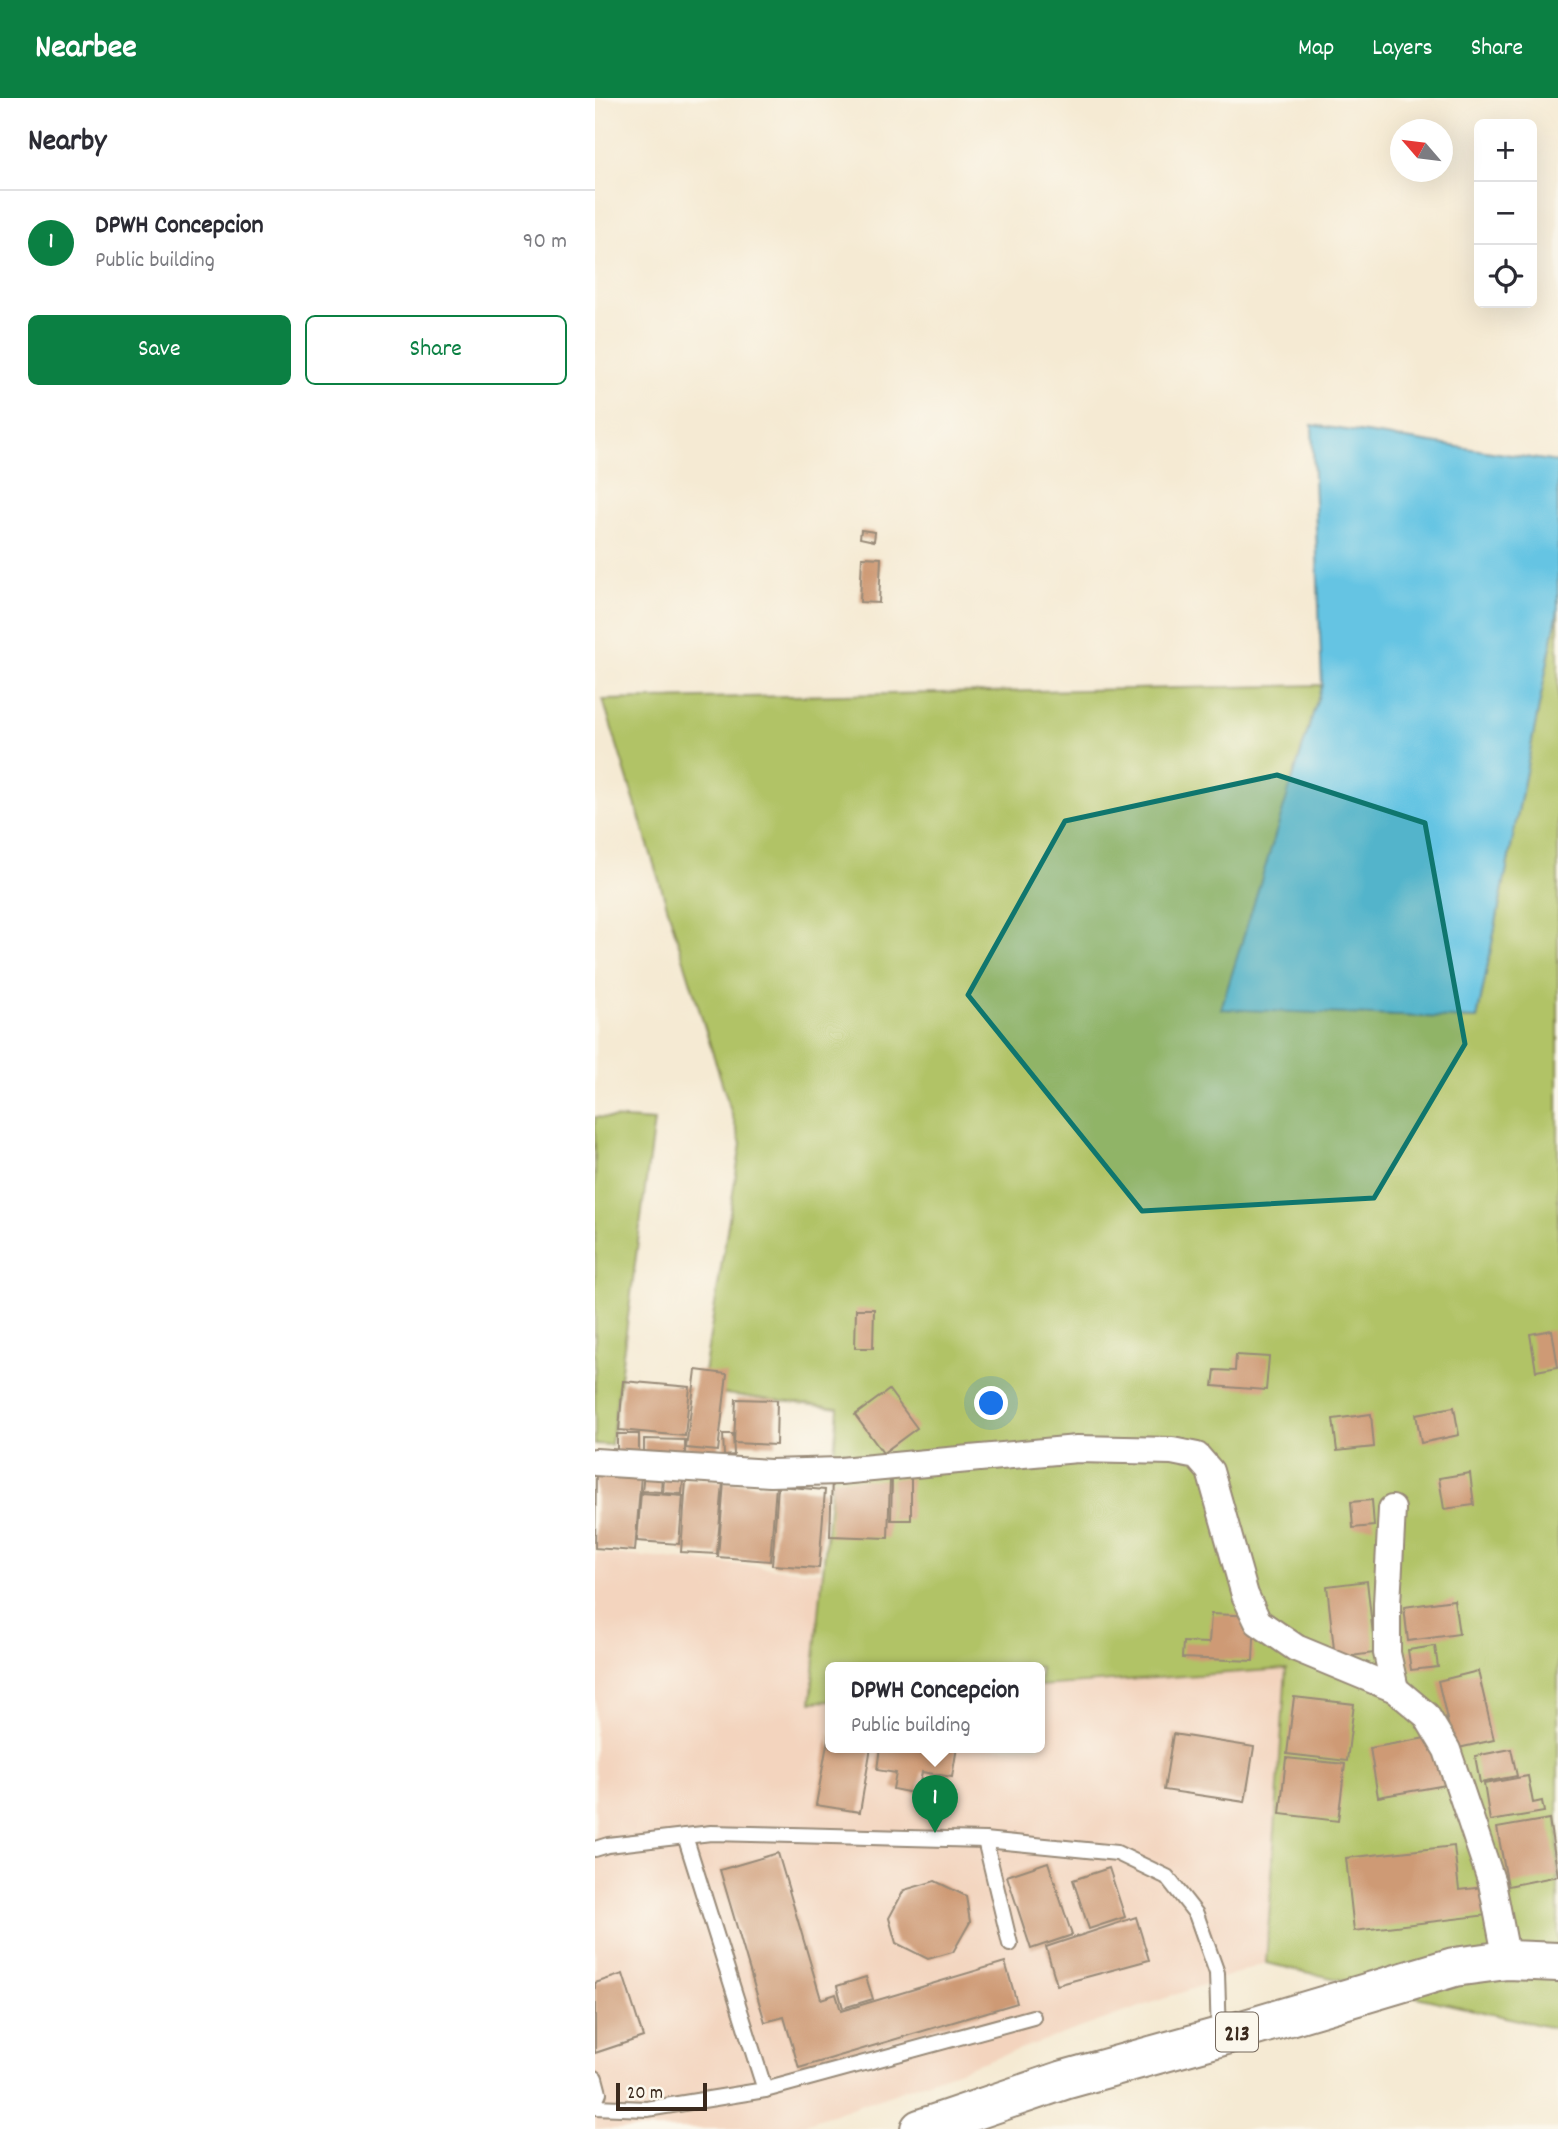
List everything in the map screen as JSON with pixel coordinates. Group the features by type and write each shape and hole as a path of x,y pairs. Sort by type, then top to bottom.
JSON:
{"main road":[{"name":"213","path":"920,2129 1064,2080 1454,1967 1507,1960 1558,1962"}],"street":[{"path":"595,1462 770,1473 840,1471 1077,1448 1172,1451 1196,1457 1210,1471 1245,1595 1258,1622 1296,1647 1395,1689 1426,1715 1447,1749 1492,1883 1507,1960"},
{"path":"1392,1509 1387,1653 1395,1689"}],"lane":[{"path":"595,1849 608,1844 712,1833 985,1840 1117,1853 1167,1877 1196,1914 1217,1973 1219,2037"},
{"path":"685,1836 765,2090"},
{"path":"985,1840 1010,1944"},
{"path":"595,2078 599,2093 595,2104 647,2109 765,2090 1033,2017"}],"highlighted area":[{"path":"1277,775 1425,823 1465,1044 1374,1198 1142,1211 968,995 1065,821"}],"shaded area":[{"path":"595,1553 824,1572 811,1702 825,1701 825,1753 1045,1753 1045,1686 1286,1669 1266,1963 791,2129 595,2129"}],"green space":[{"path":"1558,610 1558,2029 1266,1963 1286,1669 1045,1686 1045,1662 825,1662 825,1701 811,1702 838,1408 701,1391 741,1144 603,700 1322,685 1221,1009 1477,1019"},
{"path":"595,1117 654,1121 611,1445 595,1444"}],"water":[{"path":"1312,425 1558,462 1558,610 1477,1019 1221,1009 1322,685"}],"building":[{"path":"861,530 875,532 874,541 860,538"},
{"path":"862,557 881,558 879,603 860,602"},
{"path":"856,1309 874,1309 873,1348 855,1348"},
{"path":"1552,1330 1558,1367 1536,1371 1530,1334"},
{"path":"1236,1355 1269,1357 1266,1390 1213,1386 1215,1370 1235,1371"},
{"path":"696,1370 727,1374 718,1451 686,1448"},
{"path":"623,1381 690,1387 685,1436 619,1430"},
{"path":"889,1390 917,1428 883,1453 855,1415"},
{"path":"736,1399 777,1400 776,1445 734,1443"},
{"path":"1454,1407 1459,1435 1421,1443 1416,1414"},
{"path":"1371,1414 1374,1447 1337,1451 1333,1419"},
{"path":"617,1434 639,1434 639,1455 617,1455"},
{"path":"723,1434 733,1434 734,1455 724,1456"},
{"path":"644,1439 685,1440 685,1456 644,1454"},
{"path":"596,1472 641,1475 635,1551 595,1548"},
{"path":"644,1472 662,1473 661,1492 642,1491"},
{"path":"1470,1473 1474,1505 1444,1509 1439,1478"},
{"path":"664,1478 683,1480 682,1494 663,1493"},
{"path":"832,1478 890,1480 888,1538 830,1536"},
{"path":"892,1478 911,1478 911,1520 891,1520"},
{"path":"686,1480 723,1482 717,1554 681,1552"},
{"path":"724,1482 776,1486 770,1561 718,1557"},
{"path":"778,1486 825,1490 819,1568 772,1565"},
{"path":"641,1493 683,1496 679,1544 637,1541"},
{"path":"1372,1500 1374,1526 1353,1528 1351,1502"},
{"path":"1367,1581 1375,1653 1335,1658 1327,1586"},
{"path":"1454,1600 1459,1634 1408,1641 1404,1607"},
{"path":"1211,1614 1255,1616 1253,1661 1182,1658 1183,1642 1209,1643"},
{"path":"1435,1646 1438,1667 1411,1670 1408,1650"},
{"path":"1478,1671 1494,1740 1454,1749 1438,1681"},
{"path":"1294,1697 1354,1704 1347,1761 1287,1754"},
{"path":"1173,1734 1254,1747 1245,1802 1164,1790"},
{"path":"1437,1736 1446,1785 1378,1797 1370,1748"},
{"path":"1511,1749 1517,1776 1480,1783 1475,1756"},
{"path":"825,1753 870,1753 860,1812 816,1805"},
{"path":"879,1753 956,1753 952,1777 922,1772 918,1794 893,1789 896,1773 877,1770"},
{"path":"1286,1758 1345,1764 1338,1821 1280,1814"},
{"path":"1528,1776 1533,1803 1542,1801 1544,1812 1490,1821 1484,1784"},
{"path":"1549,1819 1558,1876 1508,1886 1497,1828"},
{"path":"1454,1846 1459,1890 1484,1887 1488,1915 1354,1931 1346,1858"},
{"path":"778,1853 821,1999 836,1994 841,2011 1005,1962 1017,2003 799,2068 784,2017 765,2022 720,1870"},
{"path":"1048,1862 1072,1935 1031,1949 1007,1876"},
{"path":"1109,1868 1125,1917 1089,1929 1073,1880"},
{"path":"935,1881 966,1896 970,1922 953,1952 928,1959 896,1943 889,1918 904,1890"},
{"path":"1136,1917 1149,1960 1057,1985 1046,1947"},
{"path":"623,1974 643,2037 595,2053 595,1983"},
{"path":"866,1977 873,1999 843,2008 837,1986"}],"place":[{"name":"DPWH Concepcion","path":"935,1833"}]}
